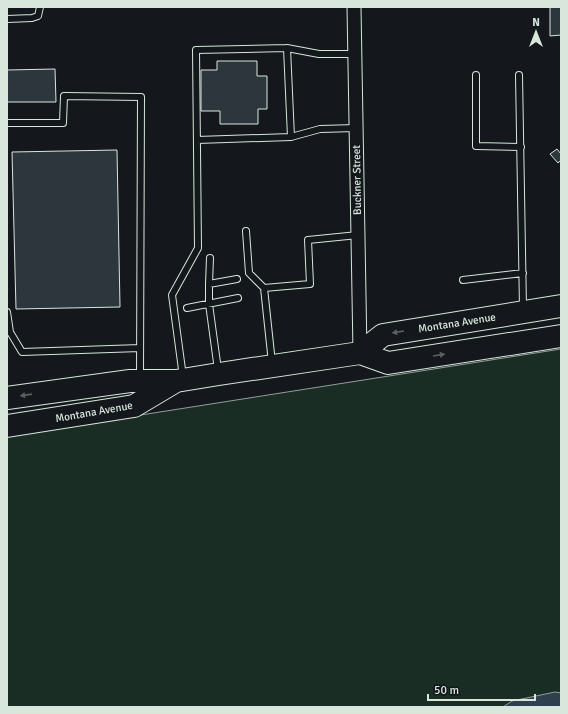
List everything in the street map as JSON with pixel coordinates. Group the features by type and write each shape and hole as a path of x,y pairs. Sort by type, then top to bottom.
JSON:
{"highway":[{"name":"Montana Avenue","path":"360,353 383,335 561,306"},
{"name":"Montana Avenue","path":"7,398 130,381 175,383 219,374 360,353 388,363 561,336"},
{"name":"Montana Avenue","path":"7,426 134,406 175,383"},
{"path":"7,413 175,383"}],"street":[{"name":"Buckner Street","path":"354,7 360,353"}],"lane":[{"path":"7,19 32,18 38,16 40,7"},
{"path":"287,48 290,136"},
{"path":"175,383 172,295 198,248 196,50 287,48 319,54 355,54"},
{"path":"519,75 524,312"},
{"path":"476,76 476,146 521,147"},
{"path":"7,123 63,123 64,96 141,97 140,381"},
{"path":"196,140 290,136 320,129 356,128"},
{"path":"246,231 249,273 264,288 273,367"},
{"path":"264,288 310,284 308,240 358,235"},
{"path":"210,258 210,304 219,374"},
{"path":"463,280 523,273"},
{"path":"209,284 237,279"},
{"path":"187,308 238,298"},
{"path":"7,312 10,332 22,352 140,348"}],"green space":[{"path":"561,349 561,707 7,707 7,436"}],"water":[{"path":"555,692 561,693 561,707 503,707 512,701"}],"building":[{"path":"550,7 561,7 561,35 550,36"},
{"path":"217,61 257,61 257,76 267,76 267,109 258,109 258,124 220,124 220,111 201,111 201,70 217,70"},
{"path":"55,69 56,102 7,102 7,70"},
{"path":"557,149 561,154 561,160 558,163 550,154"},
{"path":"117,150 120,307 16,309 12,152"}]}
